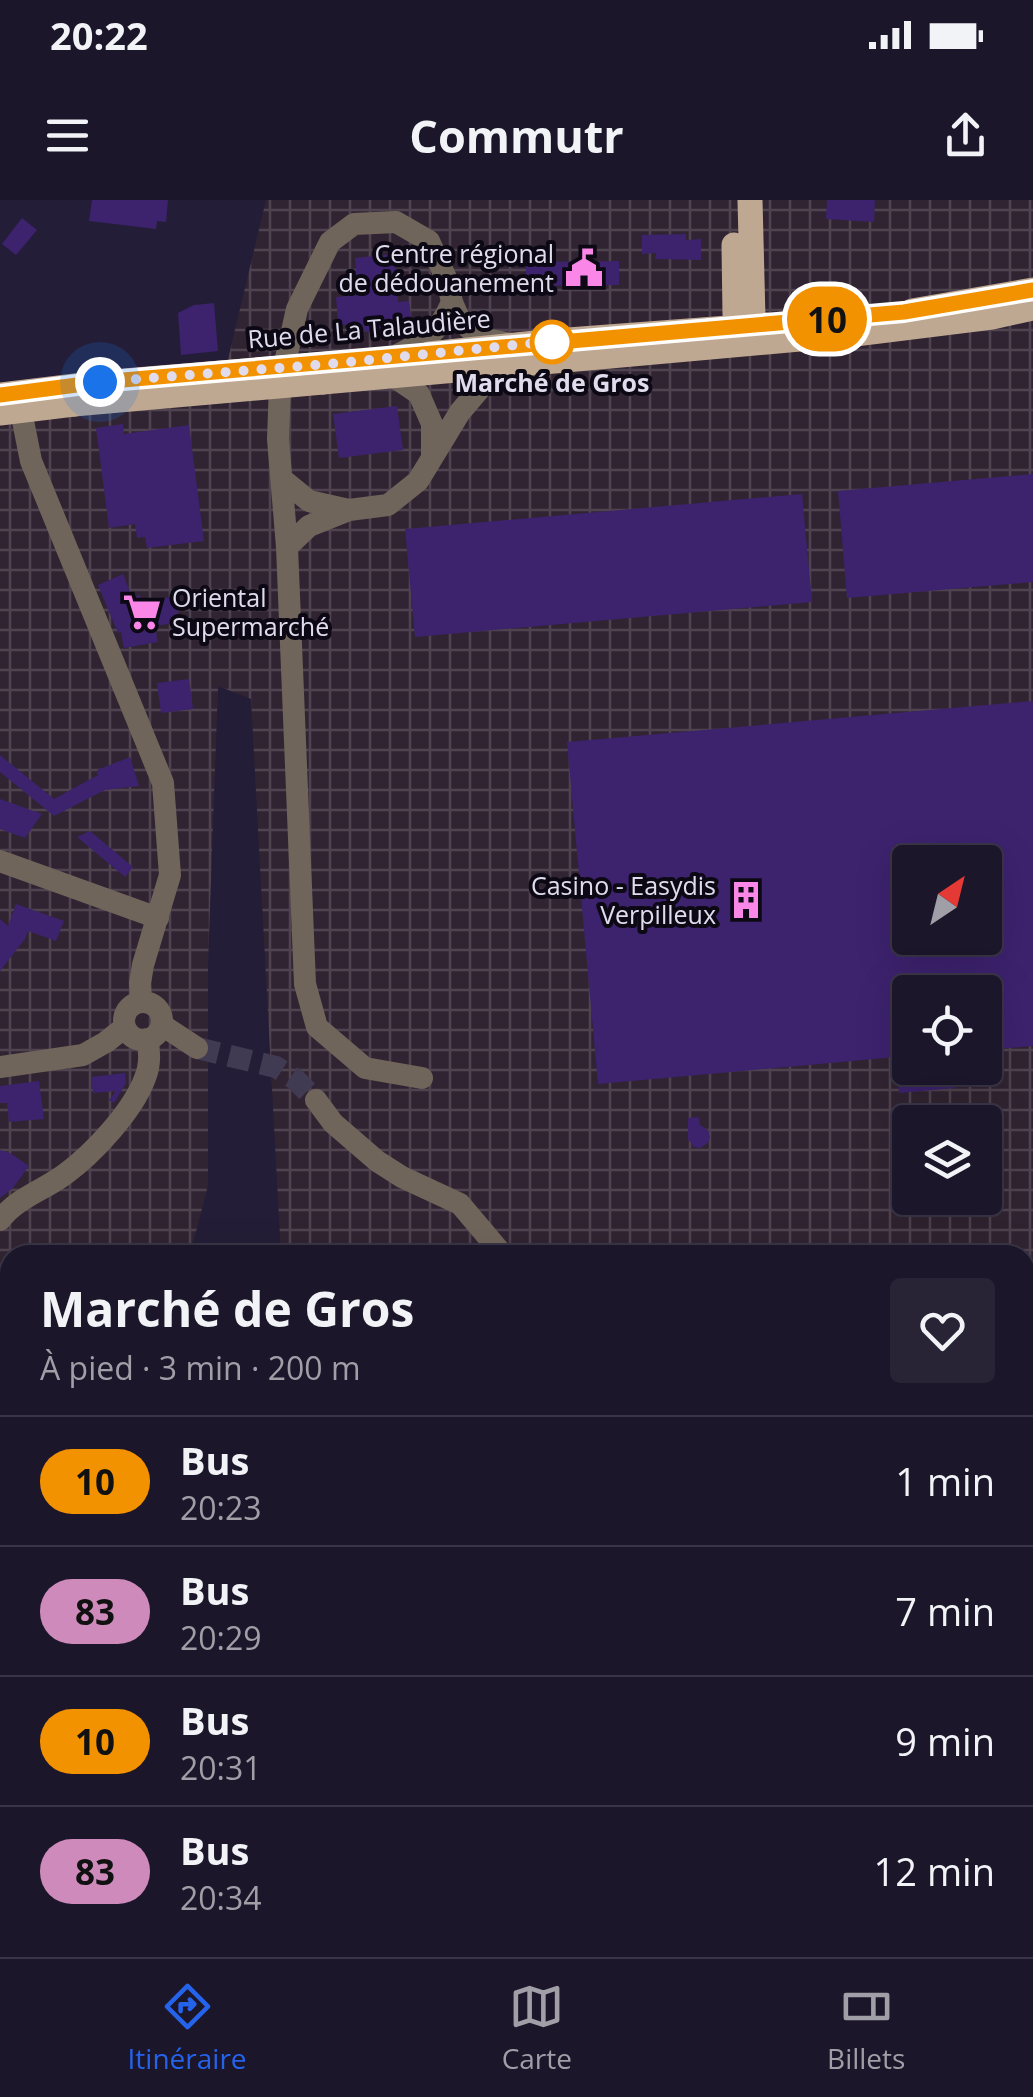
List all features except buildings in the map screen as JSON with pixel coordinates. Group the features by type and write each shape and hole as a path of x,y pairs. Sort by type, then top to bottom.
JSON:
{"main road":[{"path":"733,200 743,295 752,318 735,336"},
{"path":"743,295 750,200"},
{"name":"Rue de La Talaudière","path":"391,366 500,365 735,336 789,323 904,312 1033,290"},
{"path":"743,295 789,323"},
{"name":"Rue de La Talaudière","path":"10,403 74,404 391,366 519,345 855,334 1033,308"},
{"name":"Rue de La Talaudière","path":"10,403 100,382 326,373"}],"street":[{"path":"422,1078 365,1068 317,1027 306,984 287,547 278,439 280,385 297,310 330,242 354,224 396,222 429,241 448,280 460,321 481,338 519,345"},
{"path":"432,461 432,424 419,394 391,366 424,342 445,318 452,302"},
{"path":"287,547 309,526 349,510 388,505 418,481 460,412 500,365"},
{"path":"10,403 163,783 170,875 142,965 141,1002"},
{"path":"282,479 310,502 349,510"},
{"path":"0,862 158,918"},
{"path":"3,1216 11,1205 65,1174 96,1147 132,1103 146,1076 154,1032 162,1019 158,1008 148,1002 131,1006 125,1026 132,1036 154,1032 197,1048"},
{"path":"0,1067 83,1055 125,1026"},
{"path":"316,1100 333,1123 377,1161 460,1204 495,1245"}],"shaded area":[{"path":"266,200 1033,200 1033,1245 280,1245 251,699 218,686 208,963 208,1185 193,1245 0,1245 0,409 218,401"}],"tunnel":[{"path":"197,1048 276,1067 316,1100"}],"bus line":[{"name":"10","path":"0,395 100,382 904,312 1033,290"}],"place":[{"name":"Centre régional de dédouanement","path":"584,268"},
{"name":"Marché de Gros","path":"552,342"},
{"name":"Oriental Supermarché","path":"142,612"},
{"name":"Casino - Easydis Verpilleux","path":"746,900"}],"route":[{"path":"100,382 555,341 552,342"}]}
